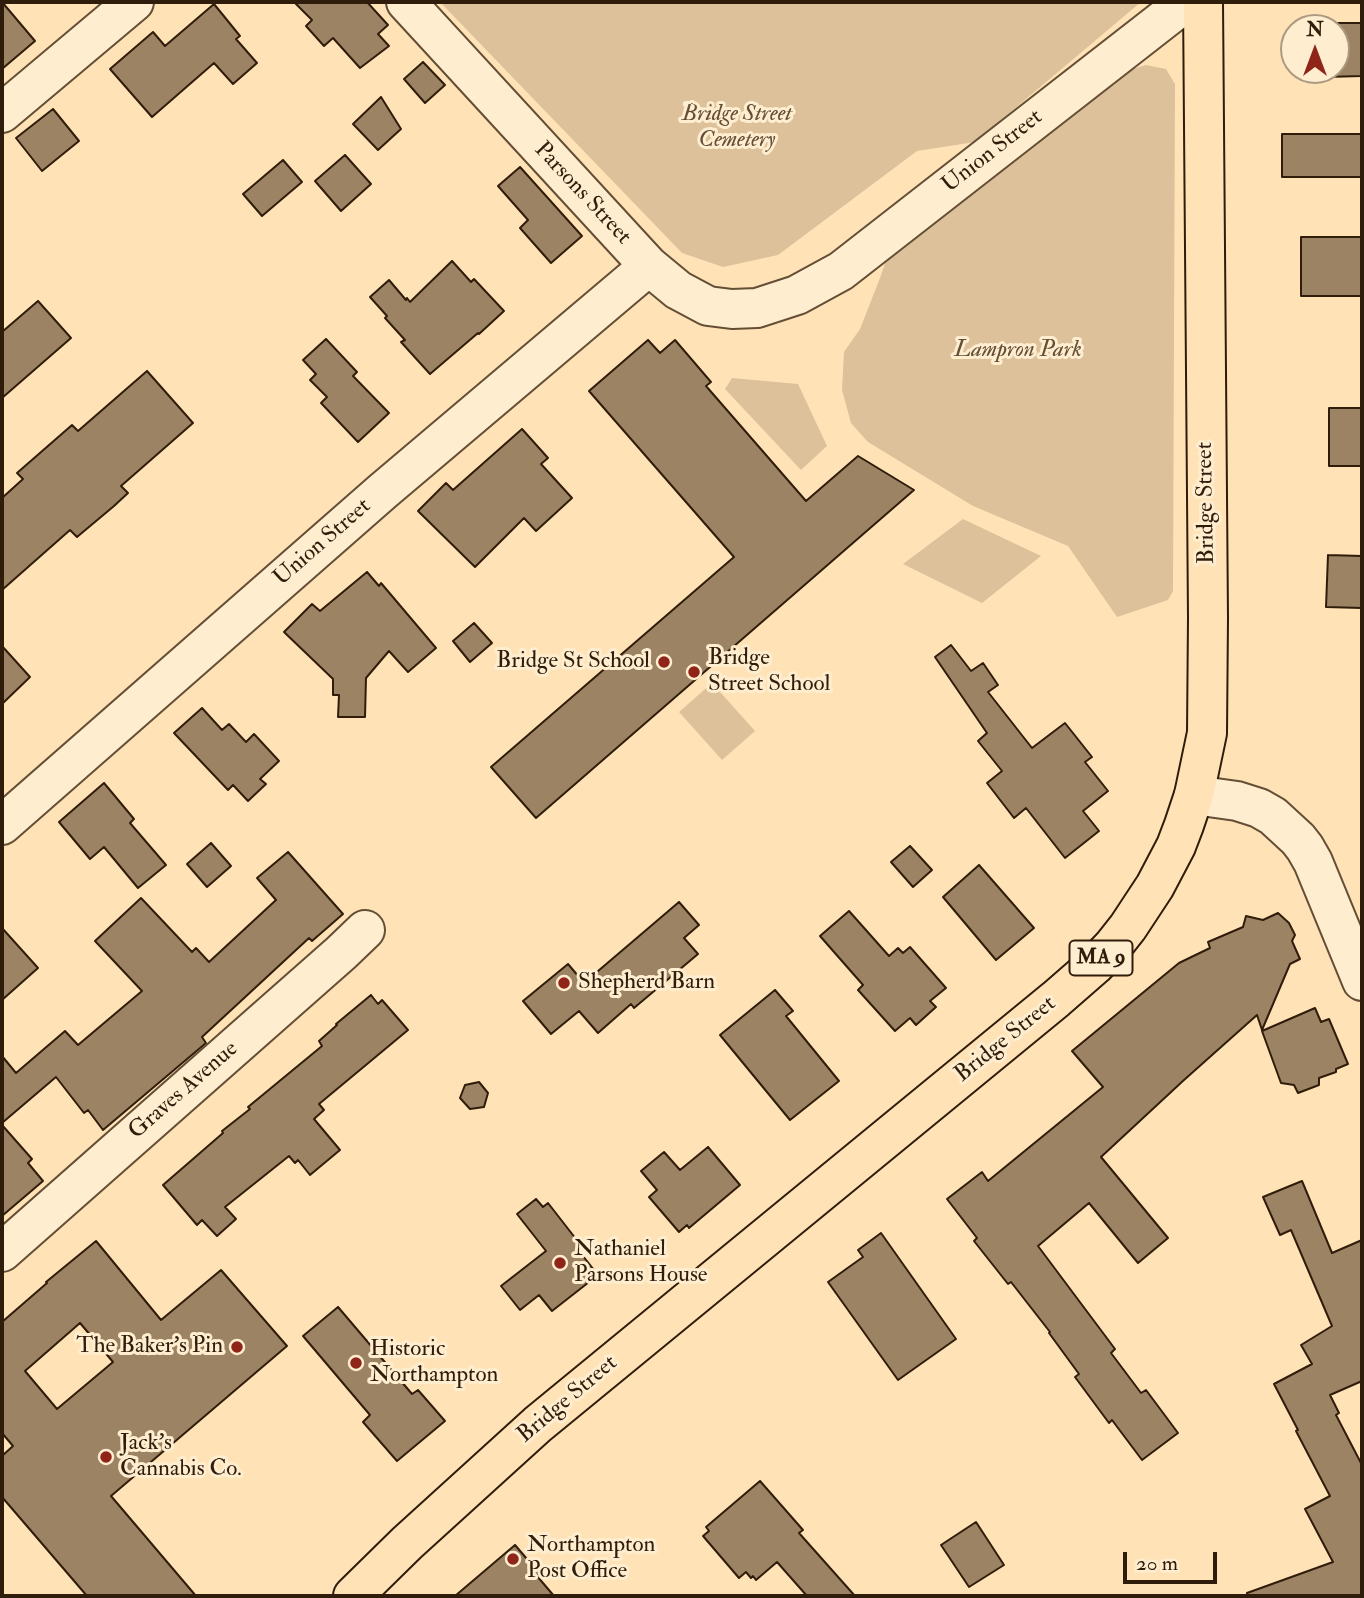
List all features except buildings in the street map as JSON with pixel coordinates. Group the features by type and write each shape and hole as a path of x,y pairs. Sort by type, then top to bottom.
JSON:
{"highway":[{"name":"Bridge Street","path":"353,1596 538,1424 1095,965 1128,927 1155,886 1176,846 1194,795 1207,733 1203,2"}],"street":[{"path":"2,113 134,2"},
{"name":"Parsons Street","path":"406,2 649,266 678,290 708,306 732,309 757,308 797,295"},
{"name":"Union Street","path":"797,295 841,271 1186,2"},
{"name":"Union Street","path":"2,825 383,491 649,266"},
{"path":"1194,795 1237,801 1259,808 1273,816 1298,839 1312,862 1362,981"},
{"name":"Graves Avenue","path":"2,1252 365,930"}],"green space":[{"name":"Bridge Street Cemetery","path":"440,2 1141,2 975,142 917,151 778,255 723,267 682,253"},
{"name":"Lampron Park","path":"1146,65 1166,69 1175,84 1173,591 1168,600 1117,617 1068,546 973,506 868,442 851,423 842,390 844,352 860,329 893,240 1123,72"},
{"path":"732,378 798,384 827,446 801,470 725,389"},
{"path":"963,519 1041,556 982,603 903,564"},
{"path":"712,683 755,731 722,760 679,712"}],"place":[{"name":"Bridge St School","path":"664,662"},
{"name":"Bridge Street School","path":"694,672"},
{"name":"Shepherd Barn","path":"564,983"},
{"name":"Nathaniel Parsons House","path":"560,1263"},
{"name":"The Baker's Pin","path":"237,1347"},
{"name":"Historic Northampton","path":"356,1363"},
{"name":"Jack's Cannabis Co.","path":"106,1457"},
{"name":"Northampton Post Office","path":"513,1559"}]}
